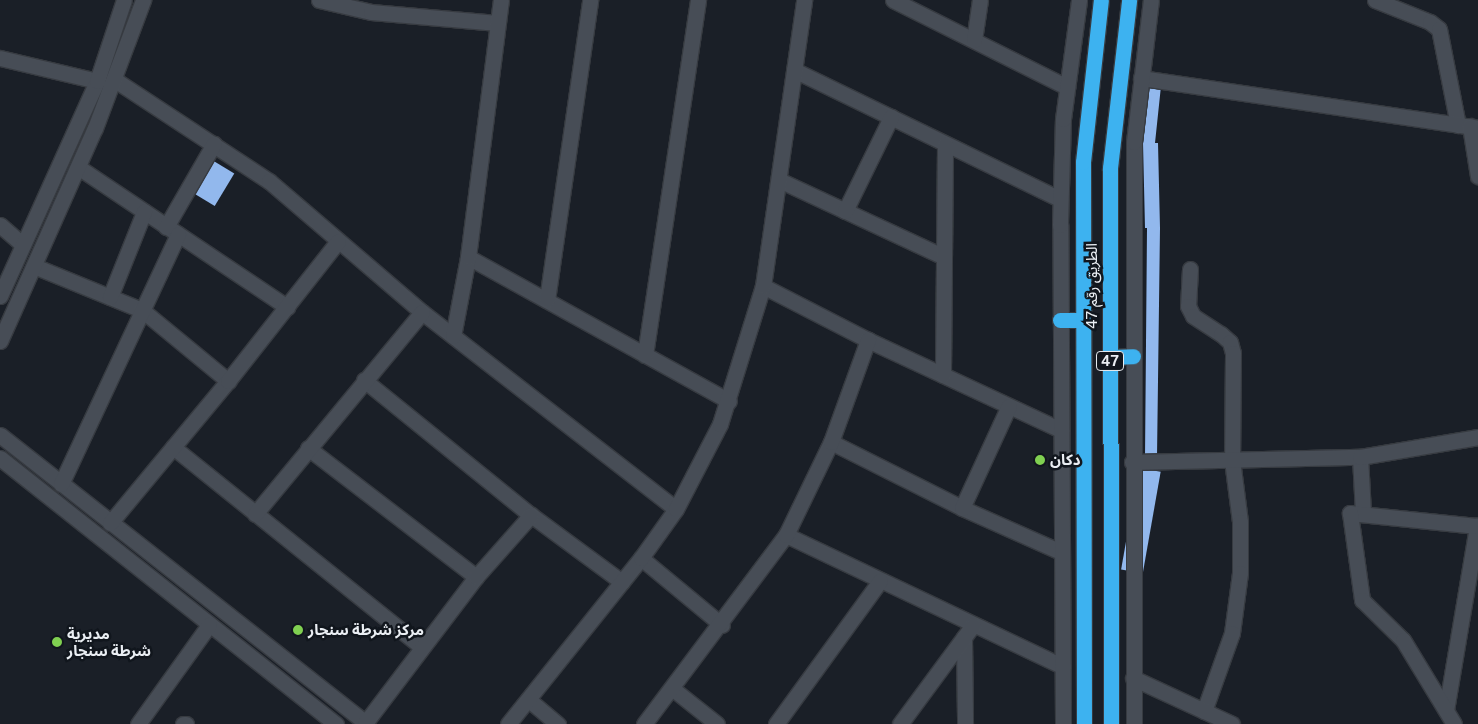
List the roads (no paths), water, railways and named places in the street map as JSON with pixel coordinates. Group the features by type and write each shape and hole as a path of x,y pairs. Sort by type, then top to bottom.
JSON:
{"highway":[{"name":"الطريق رقم 47","path":"1084,724 1083,320 1085,126 1101,0"},
{"name":"الطريق رقم 47","path":"1111,724 1111,159 1129,0"},
{"path":"1060,320 1083,320"},
{"path":"1110,357 1132,356"}],"street":[{"path":"0,296 97,82 124,0"},
{"path":"0,341 115,80 143,0"},
{"path":"319,0 498,24"},
{"path":"454,336 468,256 501,0"},
{"path":"547,300 590,0"},
{"path":"645,355 698,0"},
{"path":"508,724 641,558 676,509 709,449 729,401 763,286 804,0"},
{"path":"893,0 1067,87"},
{"path":"974,40 980,0"},
{"path":"1062,724 1060,199 1067,87 1079,0"},
{"path":"1134,724 1132,356 1134,142 1151,0"},
{"path":"1375,0 1430,22 1439,29 1468,127 1478,176"},
{"path":"0,58 97,82"},
{"path":"794,70 1060,199"},
{"path":"1141,78 1468,127"},
{"path":"115,80 269,181 422,312 676,509"},
{"path":"845,211 891,117"},
{"path":"61,484 142,310 172,230 214,144"},
{"path":"943,375 945,144"},
{"path":"78,167 287,306"},
{"path":"779,180 944,257"},
{"path":"110,297 144,212"},
{"path":"0,225 23,246"},
{"path":"110,523 228,382 338,241"},
{"path":"468,256 729,401"},
{"path":"34,266 142,310 228,382"},
{"path":"1190,269 1188,306 1193,316 1225,338 1232,353 1232,460 1240,522 1240,573 1232,633 1204,711"},
{"path":"763,286 868,340 1061,430"},
{"path":"255,514 422,312"},
{"path":"644,724 722,625 786,535 831,442 868,340"},
{"path":"364,380 531,515 622,582"},
{"path":"962,508 1008,406"},
{"path":"0,435 366,723 476,577 531,515"},
{"path":"1132,462 1360,457 1478,437"},
{"path":"831,442 962,508 1061,552"},
{"path":"173,447 422,647"},
{"path":"308,448 476,577"},
{"path":"1360,457 1363,513"},
{"path":"0,458 336,724"},
{"path":"1446,710 1477,526 1350,512 1362,600 1403,640 1454,724"},
{"path":"786,535 880,581 968,631 1062,666"},
{"path":"641,558 722,625"},
{"path":"776,724 880,581"},
{"path":"138,724 209,625"},
{"path":"900,724 968,631"},
{"path":"965,724 968,631"},
{"path":"1133,678 1232,724"},
{"path":"673,689 717,724"},
{"path":"529,700 558,724"}],"place":[{"name":"دكان","path":"1040,460"},
{"name":"مركز شرطة سنجار","path":"298,630"},
{"name":"مديرية شرطة سنجار","path":"57,642"}]}
